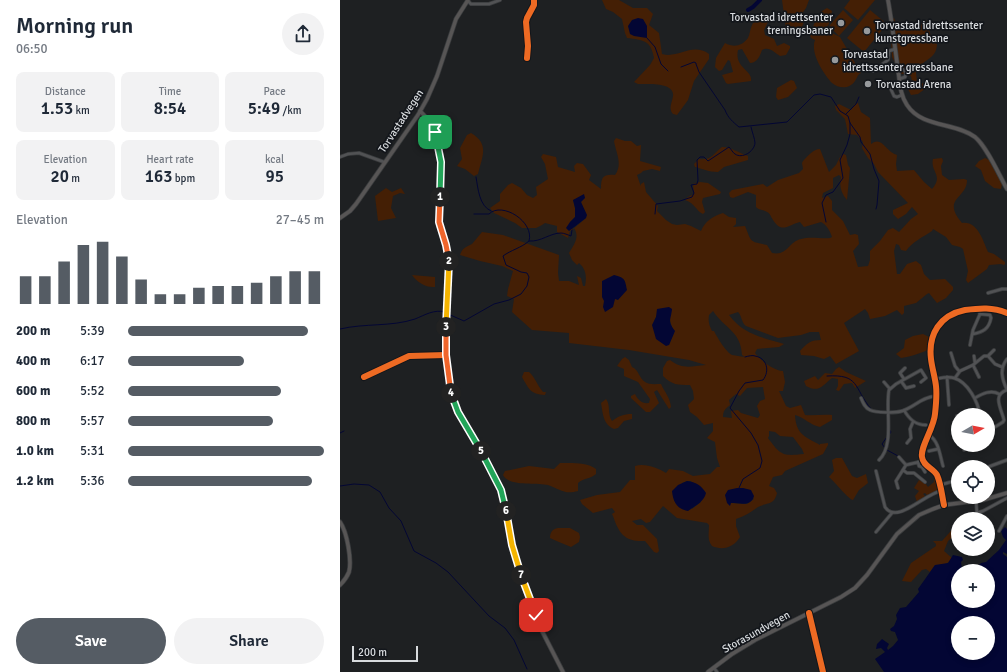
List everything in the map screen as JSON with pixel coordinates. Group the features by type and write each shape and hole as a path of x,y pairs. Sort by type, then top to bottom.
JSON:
{"main road":[{"name":"Torvastadvegen","path":"340,218 350,211 356,204 420,111 432,87 456,19 467,0"},
{"path":"888,0 899,79 902,94 908,108 919,117 966,132 978,140 1007,189"},
{"path":"420,111 433,128 438,143 441,162 439,222 446,245 449,268 446,355 450,387 456,406 466,428 483,455 501,490 512,545 523,579 542,631 564,672"},
{"path":"944,505 935,473 923,461 922,451 935,419 935,379 930,351 932,340 938,326 952,313 978,308 990,308 1007,311"},
{"name":"Storasundvegen","path":"995,496 1007,493"},
{"name":"Storasundvegen","path":"708,672 751,642 841,597 855,588 864,580 893,538 902,528 919,515 944,505 952,504"},
{"path":"340,522 346,534 350,565 347,576 340,585"}],"street":[{"name":"Torvastadvegen","path":"467,0 471,4 489,4 500,0"},
{"path":"527,58 526,22 534,5 534,0"},
{"path":"873,71 888,60 888,52 895,49"},
{"path":"897,65 905,71 906,74 905,78 899,79"},
{"path":"889,85 894,96 897,97 902,94"},
{"path":"340,157 348,154 359,153 384,162"},
{"path":"988,293 1007,289"},
{"path":"970,345 980,314 978,308"},
{"path":"973,334 984,330 990,323 990,315 980,314"},
{"path":"955,378 959,371 974,364 984,356 988,356 994,350"},
{"path":"950,353 955,366 959,371"},
{"path":"364,377 409,356 446,355"},
{"path":"974,356 974,364 979,378"},
{"path":"988,356 993,363 1002,367"},
{"path":"975,398 989,392 996,392 999,394 1007,390 1002,375 1002,367 1007,359"},
{"path":"905,368 900,372 906,388 914,386"},
{"path":"879,460 887,446 888,394 890,389 921,370 926,378 921,382"},
{"path":"935,379 947,377 955,378 963,384 975,398 977,408"},
{"path":"947,377 949,406"},
{"path":"884,382 890,389"},
{"path":"995,427 1004,420 998,399 999,394"},
{"path":"861,398 866,407 874,412 898,412 922,399 936,396"},
{"path":"904,410 913,422 926,425"},
{"path":"907,443 911,438 910,429 913,422"},
{"path":"929,435 935,440 943,466"},
{"path":"929,451 938,449"},
{"path":"899,457 906,465"},
{"path":"995,464 1007,460"},
{"path":"898,488 896,481 906,465 923,461"},
{"path":"918,462 919,466 925,472"},
{"path":"903,470 908,473 914,473 925,482"},
{"path":"876,471 885,507 892,513 900,513 929,495 941,491"},
{"path":"939,485 951,482"},
{"path":"983,512 1007,498"},
{"path":"876,532 892,513"},
{"path":"999,531 1007,516"},
{"path":"809,613 823,672"},
{"path":"714,668 717,672"}],"shaded area":[{"path":"602,0 619,0 633,8 647,8 653,14 649,25 659,33 662,54 668,55 697,50 709,54 709,59 694,81 688,100 677,115 673,114 671,110 673,96 670,88 654,84 638,84 634,82 650,65 654,58 653,52 648,44 642,40 627,38 622,19 606,9"},
{"path":"782,0 809,0 803,12 804,20 802,26 798,31 790,33 786,29"},
{"name":"Torvastad idrettssenter gressbane","path":"850,0 875,0 858,20 844,8"},
{"path":"827,8 832,11 829,24 823,33 830,32 840,37 861,73 858,75 853,84 847,87 841,87 832,83 818,63 814,51 815,40 811,38 810,35 818,16"},
{"name":"Torvastad idrettsenter treningsbaner","path":"843,10 853,20 839,36 829,26"},
{"name":"Torvastad idrettssenter kunstgressbane","path":"870,10 887,24 864,52 847,38"},
{"path":"638,18 643,19 647,26 647,38 630,34 628,26 632,20"},
{"path":"763,18 768,22 764,30 765,35 774,39 777,46 784,43 790,46 790,48 786,55 780,56 771,50 762,50 759,57 752,63 750,63 742,49 738,50 737,56 739,61 751,77 751,81 726,83 722,75 733,72 730,61 728,60 722,70 719,71 715,67 716,58 725,43 735,46 746,41 753,24 757,20"},
{"path":"894,18 897,26 902,29 908,24 917,25 926,20 933,43 935,42 937,44 931,57 918,68 916,72 917,82 920,84 928,82 929,86 918,94 911,95 908,89 909,84 912,81 911,76 895,72 895,63 892,57 890,21"},
{"path":"791,80 794,81 797,88 788,97 778,100 776,97 777,88"},
{"path":"858,103 861,112 870,118 871,144 875,142 881,143 897,155 897,171 914,170 932,189 937,180 933,167 933,159 942,158 942,175 949,180 967,180 966,186 954,203 956,215 962,223 968,223 976,228 982,237 988,252 994,254 1005,262 1005,264 989,265 987,269 968,283 966,280 968,271 963,249 952,245 946,237 933,229 914,242 906,251 901,250 899,245 896,244 894,251 897,274 900,274 907,264 916,261 921,265 924,274 930,280 945,279 953,287 953,290 946,298 937,303 929,293 916,303 904,306 904,313 902,315 897,310 885,316 870,319 865,309 844,323 859,351 836,364 830,356 824,359 814,356 801,355 800,351 807,344 812,341 821,340 819,332 810,332 801,335 778,338 746,326 738,312 729,315 735,322 747,331 784,344 779,347 757,349 755,353 768,365 783,371 785,382 783,391 779,391 786,406 790,408 801,405 805,415 832,415 832,420 820,427 813,425 795,415 797,427 806,437 820,445 828,443 828,445 823,454 785,471 782,475 773,477 769,486 774,488 777,493 776,497 772,502 761,505 748,514 736,519 736,526 740,537 731,546 720,548 712,546 709,539 709,525 707,523 677,518 663,506 650,522 646,523 641,519 632,521 637,525 643,525 657,539 659,551 657,553 654,552 645,541 632,540 620,532 612,514 615,512 612,508 593,513 582,504 580,500 597,495 620,492 630,480 635,480 635,466 639,465 651,466 666,473 669,469 683,471 693,476 710,474 717,467 720,467 715,442 707,438 713,431 713,423 704,425 690,412 688,405 694,399 693,391 690,385 675,384 663,376 663,368 667,361 670,360 683,366 706,365 689,360 629,350 569,343 569,333 532,330 512,312 514,299 507,296 513,271 502,266 460,255 464,248 472,244 482,232 503,235 559,255 559,281 569,281 579,285 577,276 581,278 583,286 585,286 585,271 579,263 577,265 572,260 569,253 576,238 576,231 574,228 586,218 581,202 585,197 573,200 575,217 570,222 572,230 570,231 568,238 557,232 557,226 545,223 536,228 522,228 494,213 490,208 500,201 500,194 508,185 512,183 533,198 537,195 536,187 548,179 545,164 541,157 543,154 556,157 558,167 575,172 574,166 577,163 583,164 591,175 589,180 601,189 602,179 608,175 615,175 617,171 619,163 614,141 616,138 631,141 637,146 641,145 640,161 661,167 660,171 652,169 643,171 637,175 641,186 644,182 646,192 658,206 657,211 666,220 672,224 685,224 701,231 710,219 723,213 729,217 736,218 736,224 733,227 745,226 750,238 754,242 767,245 772,253 785,251 793,243 801,239 832,237 828,228 821,222 804,227 800,222 782,228 779,227 769,213 756,207 756,195 748,192 733,198 730,197 729,193 732,190 763,184 767,187 778,180 799,173 803,169 803,161 817,149 820,149 829,172 836,165 843,154 846,155 850,168 847,200 841,189 841,177 839,175 833,178 833,188 823,193 822,198 828,196 832,201 832,210 843,221 850,235 858,235 859,244 853,251 858,267 868,266 870,251 888,230 893,228 899,232 918,214 912,207 906,214 898,219 893,214 893,210 908,203 878,172 862,148 863,142 857,135 848,134 845,119 836,110 835,106 839,104 851,110 855,104","holes":["713,311 739,340 742,355 745,357 732,355 727,351 714,331 712,331 709,323 709,315","671,313 669,318 674,333 669,345 654,321 656,317","763,387 765,399 760,401 757,406 760,415 758,418 741,413 738,410 731,411 732,418 723,417 723,413 730,405 729,400 736,394 740,396 747,388","769,431 775,432 780,436 793,437 804,454 783,454 768,438","687,481 691,481 701,502 692,509 682,483","737,488 743,488 754,499 747,504 731,503"]},
{"path":"471,133 477,137 483,146 483,156 478,174 474,176 465,169 457,166 462,159 460,148 467,135"},
{"path":"722,147 732,149 748,156 748,160 724,167 718,172 695,167 694,164 699,159 709,158"},
{"path":"985,158 989,160 1002,184 1001,189 994,188 985,181 981,170 975,166 979,161"},
{"path":"700,182 708,183 721,192 720,194 703,198 702,202 705,212 703,214 691,203 685,200 694,194 693,184"},
{"path":"386,188 392,192 401,188 405,194 400,193 393,196 391,208 396,218 378,221 375,196"},
{"path":"584,194 585,198 581,202 587,215 586,218 569,231 566,228 575,217 573,200"},
{"path":"412,275 435,277 435,287 428,287 422,284"},
{"path":"614,275 624,280 627,290 618,300 615,299 613,307 605,312 602,297 602,281"},
{"path":"669,307 672,309 670,323 675,331 669,345 666,346 656,339 652,325 656,317 657,309"},
{"path":"923,334 935,340 935,346 923,352 901,358 896,354 904,348 905,340 913,336"},
{"path":"625,357 629,360 632,367 645,382 651,384 661,384 670,400 671,407 669,409 657,390 654,392 659,403 650,412 646,412 631,398 631,396 635,394 640,401 644,403 649,403 650,399 638,382 624,376 624,369 617,366"},
{"path":"839,367 846,372 866,381 855,388 852,383 844,384 839,391 836,390 838,386 838,379 832,378 817,389 806,386 804,381 815,376 818,380 825,373 832,374"},
{"path":"524,372 529,372 531,374 543,392 546,392 545,395 530,390 522,377"},
{"path":"606,399 612,421 629,414 632,414 632,419 624,421 618,428 614,429 610,427 604,418 601,403"},
{"path":"842,458 852,476 857,478 866,474 868,483 859,490 853,500 848,497 829,477 834,471 832,460"},
{"path":"560,463 579,463 588,465 596,469 596,474 578,483 578,491 573,492 562,491 543,484 517,483 506,479 503,475 505,471 529,466 554,469"},
{"path":"922,463 936,478 938,491 927,495 925,493 923,494 925,496 917,502 915,496 919,491 914,488 919,480 925,483 928,487 934,482 934,477 929,471 926,470 924,466 919,465"},
{"path":"687,481 698,484 706,493 701,501 688,511 678,507 673,498 672,491 678,485"},
{"path":"737,488 751,490 754,496 753,499 748,503 731,503 730,506 727,503 725,495 728,490"},
{"path":"1005,527 1007,529 1007,554 1003,552 1003,554 1007,557 1007,672 884,672 875,659 885,652 881,648 876,649 877,644 882,639 889,644 887,648 888,650 898,640 895,632 891,631 890,629 894,626 897,619 896,615 900,608 906,607 919,592 918,589 935,565 948,563 952,556 962,557 963,560 961,564 951,564 951,608 995,608 995,564 980,564 995,556 995,554 1006,540 1001,531"},
{"path":"570,528 579,533 579,542 571,547 550,538 550,534 554,529"},
{"path":"951,531 951,538 948,541 944,551 952,558 949,562 935,565 930,572 926,569 922,570 911,582 902,581 911,563 936,546 933,541 942,541"}],"waterway":[{"path":"748,10 760,0"},
{"path":"647,38 655,47 661,64 668,71"},
{"path":"681,67 694,62 696,63 699,72 733,122 739,127 787,122 814,95 820,94 831,97 840,111 848,116 850,123 870,154 879,181 876,209"},
{"path":"846,114 856,104 859,97"},
{"path":"826,222 822,203 826,195 833,192 843,178 840,160 850,134 850,123"},
{"path":"655,214 656,204 680,201 692,197 694,193 691,185 697,184 697,160 700,157 704,157 708,161 729,147 734,153 741,156 750,152 755,143 751,127"},
{"path":"476,177 478,191 482,201 487,209 491,211"},
{"path":"474,214 489,214 502,210 509,212 516,216 527,227 530,234 529,241"},
{"path":"448,314 464,321 494,304 509,300 521,294 527,286 529,277 527,273 521,272 506,265 503,256 529,241 538,240 557,233 571,236 572,230"},
{"path":"340,329 397,323 415,319 433,312 445,312"},
{"path":"739,488 743,479 760,468 762,461 758,445 751,433 730,408 745,383 763,380 767,369 765,362 759,357 745,357"},
{"path":"827,376 845,377 851,380 871,409"},
{"path":"889,429 891,432 889,435"},
{"path":"340,433 344,431"},
{"path":"885,448 882,444 887,437"},
{"path":"887,450 898,456"},
{"path":"340,486 354,484 369,485 380,492 389,508 401,521 414,551 436,563 448,572 489,616 505,628 514,640 527,669"}],"cycle path":[{"path":"527,58 528,46 526,22 534,5 534,0"},
{"path":"944,505 937,475 924,463 922,457 923,448 934,419 936,407 936,386 931,362 931,350 934,334 942,321 949,316 965,310 986,308 1007,313"},
{"path":"364,377 409,356 446,355"},
{"path":"809,613 823,672"}],"place":[{"name":"Torvastad idrettsenter treningsbaner","path":"841,23"},
{"name":"Torvastad idrettssenter kunstgressbane","path":"867,31"},
{"name":"Torvastad idrettssenter gressbane","path":"835,60"},
{"name":"Torvastad Arena","path":"868,84"}],"route":[{"path":"435,132 442,170 439,227 446,245 449,260 446,338 447,360 452,397 466,428 483,455 501,490 514,553 536,615"}]}
